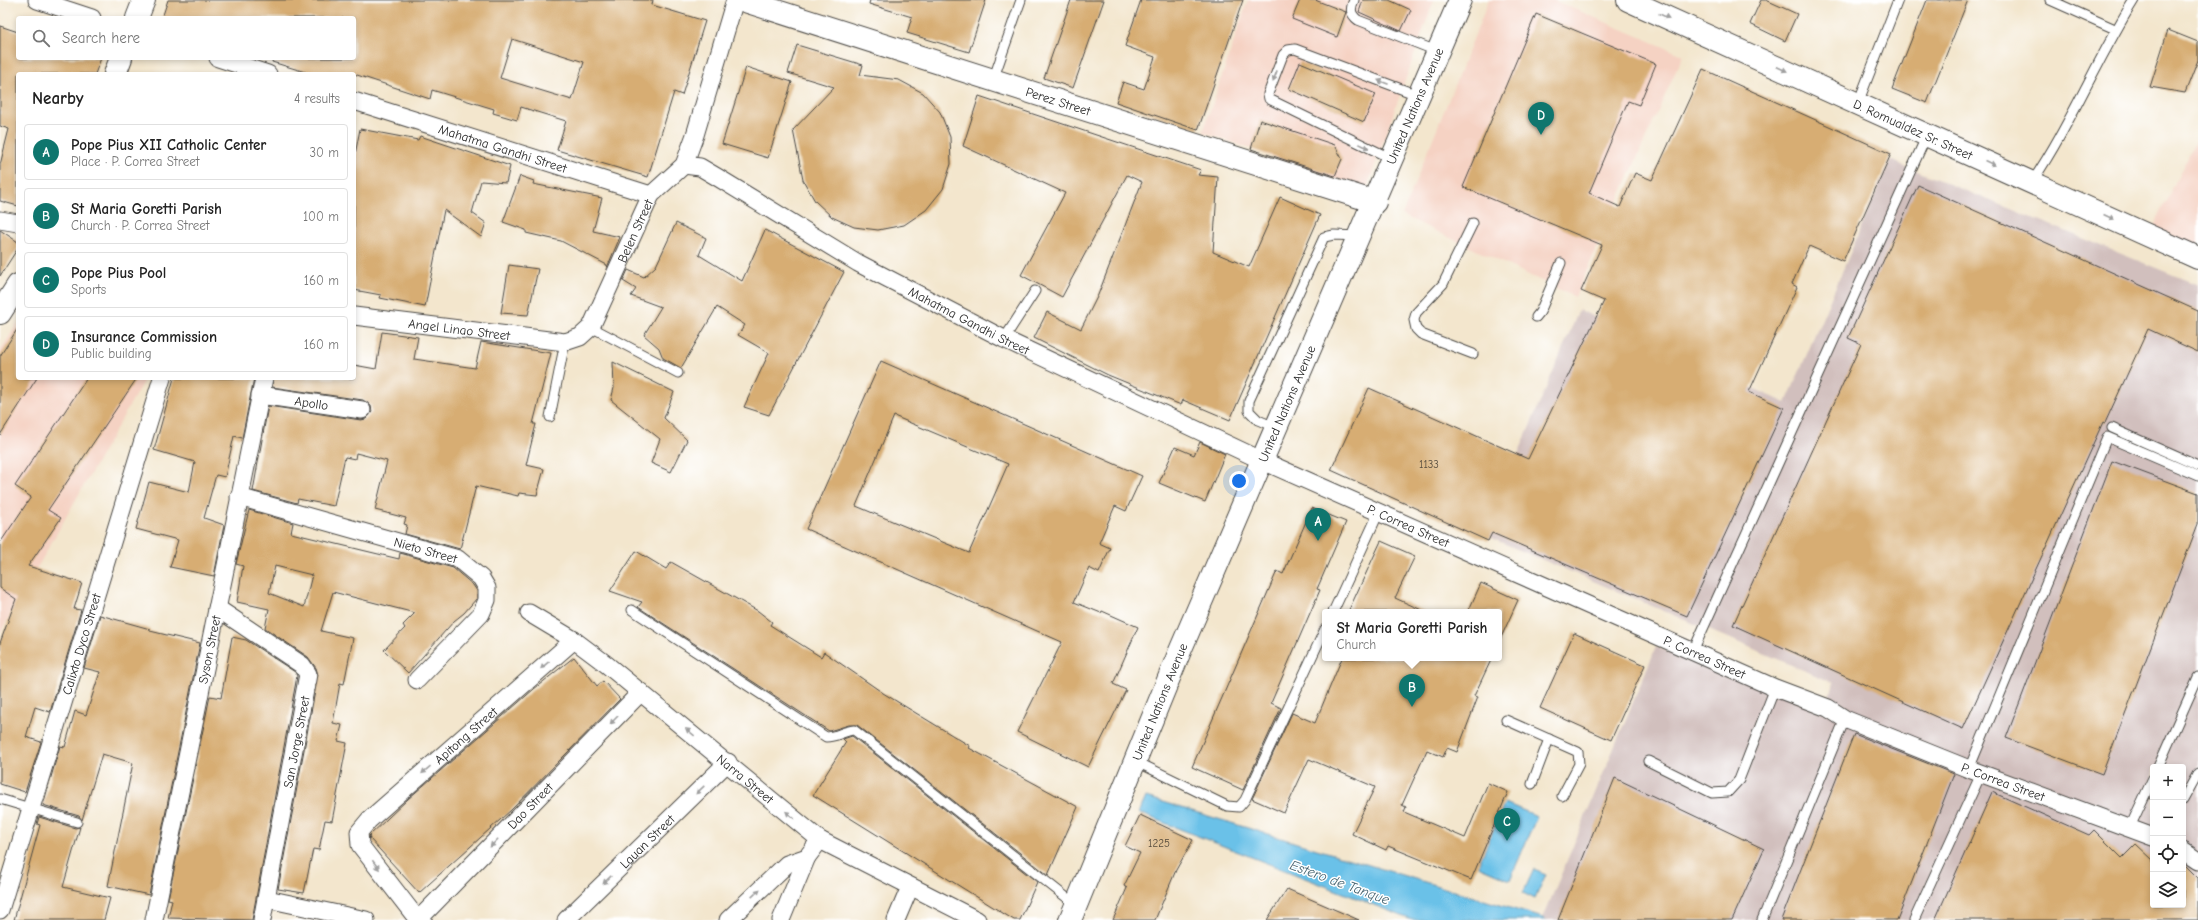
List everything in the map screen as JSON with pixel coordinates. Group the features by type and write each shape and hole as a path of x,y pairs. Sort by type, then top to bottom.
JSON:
{"main road":[{"path":"138,16 144,0"},
{"name":"Perez Street","path":"742,0 1375,202"},
{"name":"United Nations Avenue","path":"1073,913 1135,761 1393,160 1460,0"},
{"name":"D. Romualdez Sr. Street","path":"1638,2 2198,258"},
{"path":"116,72 120,60"},
{"path":"0,314 16,288"}],"street":[{"path":"36,0 86,16"},
{"name":"Belen Street","path":"565,342 580,337 591,327 651,195 684,165 696,135 735,0"},
{"path":"224,60 262,72"},
{"name":"Mahatma Gandhi Street","path":"356,102 651,195"},
{"name":"Mahatma Gandhi Street","path":"684,165 700,167 858,263 1004,339 1263,461"},
{"path":"0,220 16,223"},
{"name":"Angel Linao Street","path":"356,316 565,342"},
{"name":"Calixto Dyco Street","path":"0,910 161,380"},
{"name":"Syson Street","path":"154,920 264,380"},
{"name":"Apollo","path":"260,395 362,410"},
{"name":"P. Correa Street","path":"1263,461 1776,688 1828,708 1845,718 1975,772 2130,827 2151,836"},
{"name":"Nieto Street","path":"239,497 458,559 481,578 487,588 487,600 481,614 417,680"},
{"name":"San Jorge Street","path":"217,608 302,665 308,674 262,920"},
{"name":"Narra Street","path":"529,613 574,640 641,692 728,762 820,840 977,920"},
{"name":"Apitong Street","path":"418,920 360,845 359,832 369,820 574,640"},
{"name":"Dao Street","path":"418,920 641,692"},
{"name":"Lauan Street","path":"566,920 728,762"},
{"path":"781,920 807,857 820,840"},
{"path":"2186,853 2198,861"},
{"path":"728,920 787,864 807,857"},
{"path":"896,920 910,887"},
{"path":"267,899 366,920"}],"lane":[{"path":"993,80 1021,0"},
{"path":"1354,0 1350,9 1353,16 1358,20 1439,52"},
{"path":"1858,103 1898,0"},
{"path":"2050,0 2115,29"},
{"path":"2032,182 2049,157 2115,29 2134,0"},
{"path":"1393,160 1269,99 1268,94 1283,55 1288,50 1296,49 1420,96"},
{"path":"1693,651 1927,134"},
{"path":"1473,223 1443,284 1416,313 1414,320 1416,329 1421,334 1473,354"},
{"path":"1277,428 1258,420 1248,411 1249,401 1324,237 1334,235 1360,236"},
{"path":"1536,317 1540,312 1560,263"},
{"path":"1004,339 1035,290"},
{"path":"591,327 678,373"},
{"path":"550,417 565,342"},
{"path":"2112,428 2198,466"},
{"path":"1914,920 1975,772 2107,437 2198,476"},
{"path":"1334,609 1379,512"},
{"path":"632,610 826,738 836,737 844,731 854,730 1073,913"},
{"path":"1135,761 1227,806 1239,807 1245,800 1322,635"},
{"path":"2159,764 2198,677"},
{"path":"1648,761 1712,792 1728,792 1739,780 1776,688"},
{"path":"1762,920 1845,718"},
{"path":"1506,720 1572,748 1578,752 1580,758 1579,764 1562,796"},
{"path":"1532,784 1549,739"},
{"path":"2186,795 2198,773"},
{"path":"2130,827 2150,784"},
{"path":"0,799 77,822"}],"shaded area":[{"path":"1248,0 1434,0 1366,190 1203,132"},
{"path":"1489,0 1553,0 1683,55 1575,297 1402,215"},
{"path":"2198,136 2198,253 2151,232"},
{"path":"1890,160 2198,285 2198,920 1547,920 1543,918 1656,647 1823,709 1834,683 1484,535 1579,310 1786,403"},
{"path":"16,326 16,380 144,380 0,633 0,351"}],"water":[{"name":"Estero de Tanque","path":"1146,797 1547,920 1412,920 1139,813"},
{"path":"1505,803 1537,816 1510,880 1478,866"},
{"path":"1534,869 1546,874 1535,899 1523,893"}],"building":[{"path":"168,0 653,0 652,5 705,21 682,95 674,92 648,177 557,150 566,121 521,107 517,120 493,113 494,109 432,90 430,99 356,75 356,72 305,72 272,62 272,60 356,60 356,16 163,16","holes":["512,39 584,62 572,100 500,78"]},
{"path":"870,0 986,0 969,52 907,33 912,17 869,4"},
{"path":"1071,0 1104,0 1073,88 1044,78"},
{"path":"1141,0 1243,0 1198,130 1116,102 1123,82 1144,89 1155,57 1125,46"},
{"path":"1300,0 1315,0 1346,12 1337,37 1292,19"},
{"path":"1363,0 1389,0 1411,10 1401,31 1359,12"},
{"path":"1761,0 1766,0 1797,14 1785,41 1750,24"},
{"path":"1927,0 1968,0 1927,103 1892,89"},
{"path":"1536,14 1656,64 1639,105 1628,101 1589,193 1620,207 1635,173 1652,180 1703,69 1891,154 1843,261 1809,246 1792,284 1797,287 1749,392 1784,408 1687,616 1492,533 1488,541 1331,470 1369,388 1528,459 1604,301 1581,291 1602,245 1463,187"},
{"path":"0,26 16,31 16,60 100,60 96,72 16,72 16,205 0,201 0,165 9,129 0,126"},
{"path":"2168,30 2198,42 2198,60 2185,93 2150,87"},
{"path":"797,45 863,65 860,75 899,80 923,93 940,112 950,137 951,164 943,189 926,210 904,225 878,230 854,227 832,217 815,201 803,180 793,130 834,87 788,73"},
{"path":"1300,62 1376,94 1364,122 1289,89"},
{"path":"746,67 792,82 768,158 722,144"},
{"path":"979,96 1201,170 1198,175 1218,177 1213,252 1249,267 1280,197 1320,215 1230,420 1183,400 1181,405 1108,375 1034,338 1047,312 1081,329 1098,295 1142,182 1127,175 1062,297 1021,275 1065,193 963,146"},
{"path":"1260,120 1335,145 1342,159 1335,176 1251,149"},
{"path":"360,129 418,140 420,136 510,166 506,183 481,181 472,213 486,223 481,237 444,210 425,307 380,298 381,295 356,290 356,150"},
{"path":"520,176 534,181 533,184 602,198 593,231 620,237 606,270 607,265 561,241 526,233 526,230 503,222"},
{"path":"1918,185 2198,311 2198,352 2148,329 2105,423 2103,422 1963,729 1733,625 1861,344 1848,338"},
{"path":"676,223 706,238 699,255 742,281 765,230 844,272 769,415 744,407 769,353 738,335 745,325 717,307 681,368 663,358 659,348 644,335 661,307 631,296 636,289 623,281 628,270 644,277 656,266"},
{"path":"0,230 16,241 16,251 0,276"},
{"path":"509,265 538,269 528,315 501,313"},
{"path":"16,331 16,380 36,380 0,435 0,356"},
{"path":"382,332 418,337 414,359 475,368 481,342 551,353 533,424 536,424 526,465 544,469 537,495 519,493 518,496 476,486 460,549 405,534 407,525 404,524 406,518 375,510 387,461 356,453 355,459 345,457 334,506 298,499 297,503 253,491 268,406 361,420 366,419 372,412 371,406 363,400 272,387 274,380 356,380 356,365 376,369"},
{"path":"881,361 1142,476 1126,511 1115,506 1099,543 1110,548 1099,573 1089,568 1074,602 1101,613 1102,611 1138,627 1113,684 1126,690 1088,767 1017,732 1062,642 806,529","holes":["894,416 1008,464 969,553 856,506"]},
{"path":"613,362 674,392 664,418 687,440 671,472 651,463 660,439 611,400 614,388"},
{"path":"86,380 136,380 48,510 61,518 28,566 82,583 74,609 81,610 50,712 35,707 26,737 41,742 25,792 0,784 0,643 16,599 0,588 0,543 31,497 15,486"},
{"path":"173,380 254,380 242,438 234,436 225,477 216,475 204,518 224,525 214,576 170,567 178,540 136,529 149,482 189,492 195,462 154,450"},
{"path":"1200,442 1225,454 1205,502 1159,483 1175,447 1194,455"},
{"path":"2112,461 2198,493 2198,524 2102,774 2006,738"},
{"path":"1312,508 1346,522 1317,589 1320,590 1271,703 1281,708 1243,790 1192,767 1277,571 1283,574"},
{"path":"249,510 293,523 291,533 399,559 400,553 453,568 473,585 477,591 477,598 464,613 454,621 408,673 384,650 405,628 403,625 415,613 333,592 321,631 353,638 344,684 340,683 333,723 342,725 338,741 347,743 332,821 325,820 319,850 313,849 304,893 278,889 318,675 316,668 308,657 265,628 269,609 237,602 243,566 236,564","holes":["275,566 312,575 304,607 269,593"]},
{"path":"1381,541 1415,556 1395,598 1419,609 1349,609"},
{"path":"636,551 666,569 671,562 758,611 772,622 770,625 821,657 824,652 883,693 970,746 969,748 1078,807 1048,875 857,725 849,725 829,731 638,607 642,602 610,591"},
{"path":"1481,583 1518,600 1502,635 1502,609 1469,609"},
{"path":"100,615 150,629 150,631 200,643 149,895 108,886 133,763 102,754 82,820 79,816 43,805 60,746 65,747 75,711 86,715 100,672 84,668"},
{"path":"1574,633 1645,665 1611,740 1540,708"},
{"path":"232,637 246,640 295,672 297,676 252,920 168,918 172,900 168,899 210,696 221,698"},
{"path":"574,657 597,686 603,681 620,699 511,810 419,893 370,839 369,836 408,799 534,689"},
{"path":"1341,661 1491,661 1474,696 1478,697 1457,752 1447,748 1443,757 1427,750 1402,805 1406,807 1404,812 1465,838 1488,783 1508,792 1471,880 1388,846 1386,850 1352,834 1375,787 1309,759 1284,813 1252,799 1292,713 1315,723"},
{"path":"1854,734 1954,774 1897,920 1781,920"},
{"path":"852,736 1037,882 1020,920 1014,920 813,795 846,742 843,739"},
{"path":"1615,778 1764,849 1732,920 1558,920"},
{"path":"1992,792 2089,835 2094,830 2122,858 2136,844 2150,857 2150,908 2186,908 2186,866 2198,878 2198,920 1935,920"},
{"path":"1140,815 1193,840 1176,870 1155,920 1113,920 1127,888 1124,886 1140,853 1125,846"},
{"path":"39,817 75,828 80,827 63,887 110,898 104,920 14,920 40,825 37,824"},
{"path":"1287,889 1359,920 1267,920"}],"place":[{"name":"Insurance Commission","path":"1541,135"},
{"name":"Pope Pius XII Catholic Center","path":"1318,541"},
{"name":"St Maria Goretti Parish","path":"1412,707"},
{"name":"Pope Pius Pool","path":"1507,841"}]}
